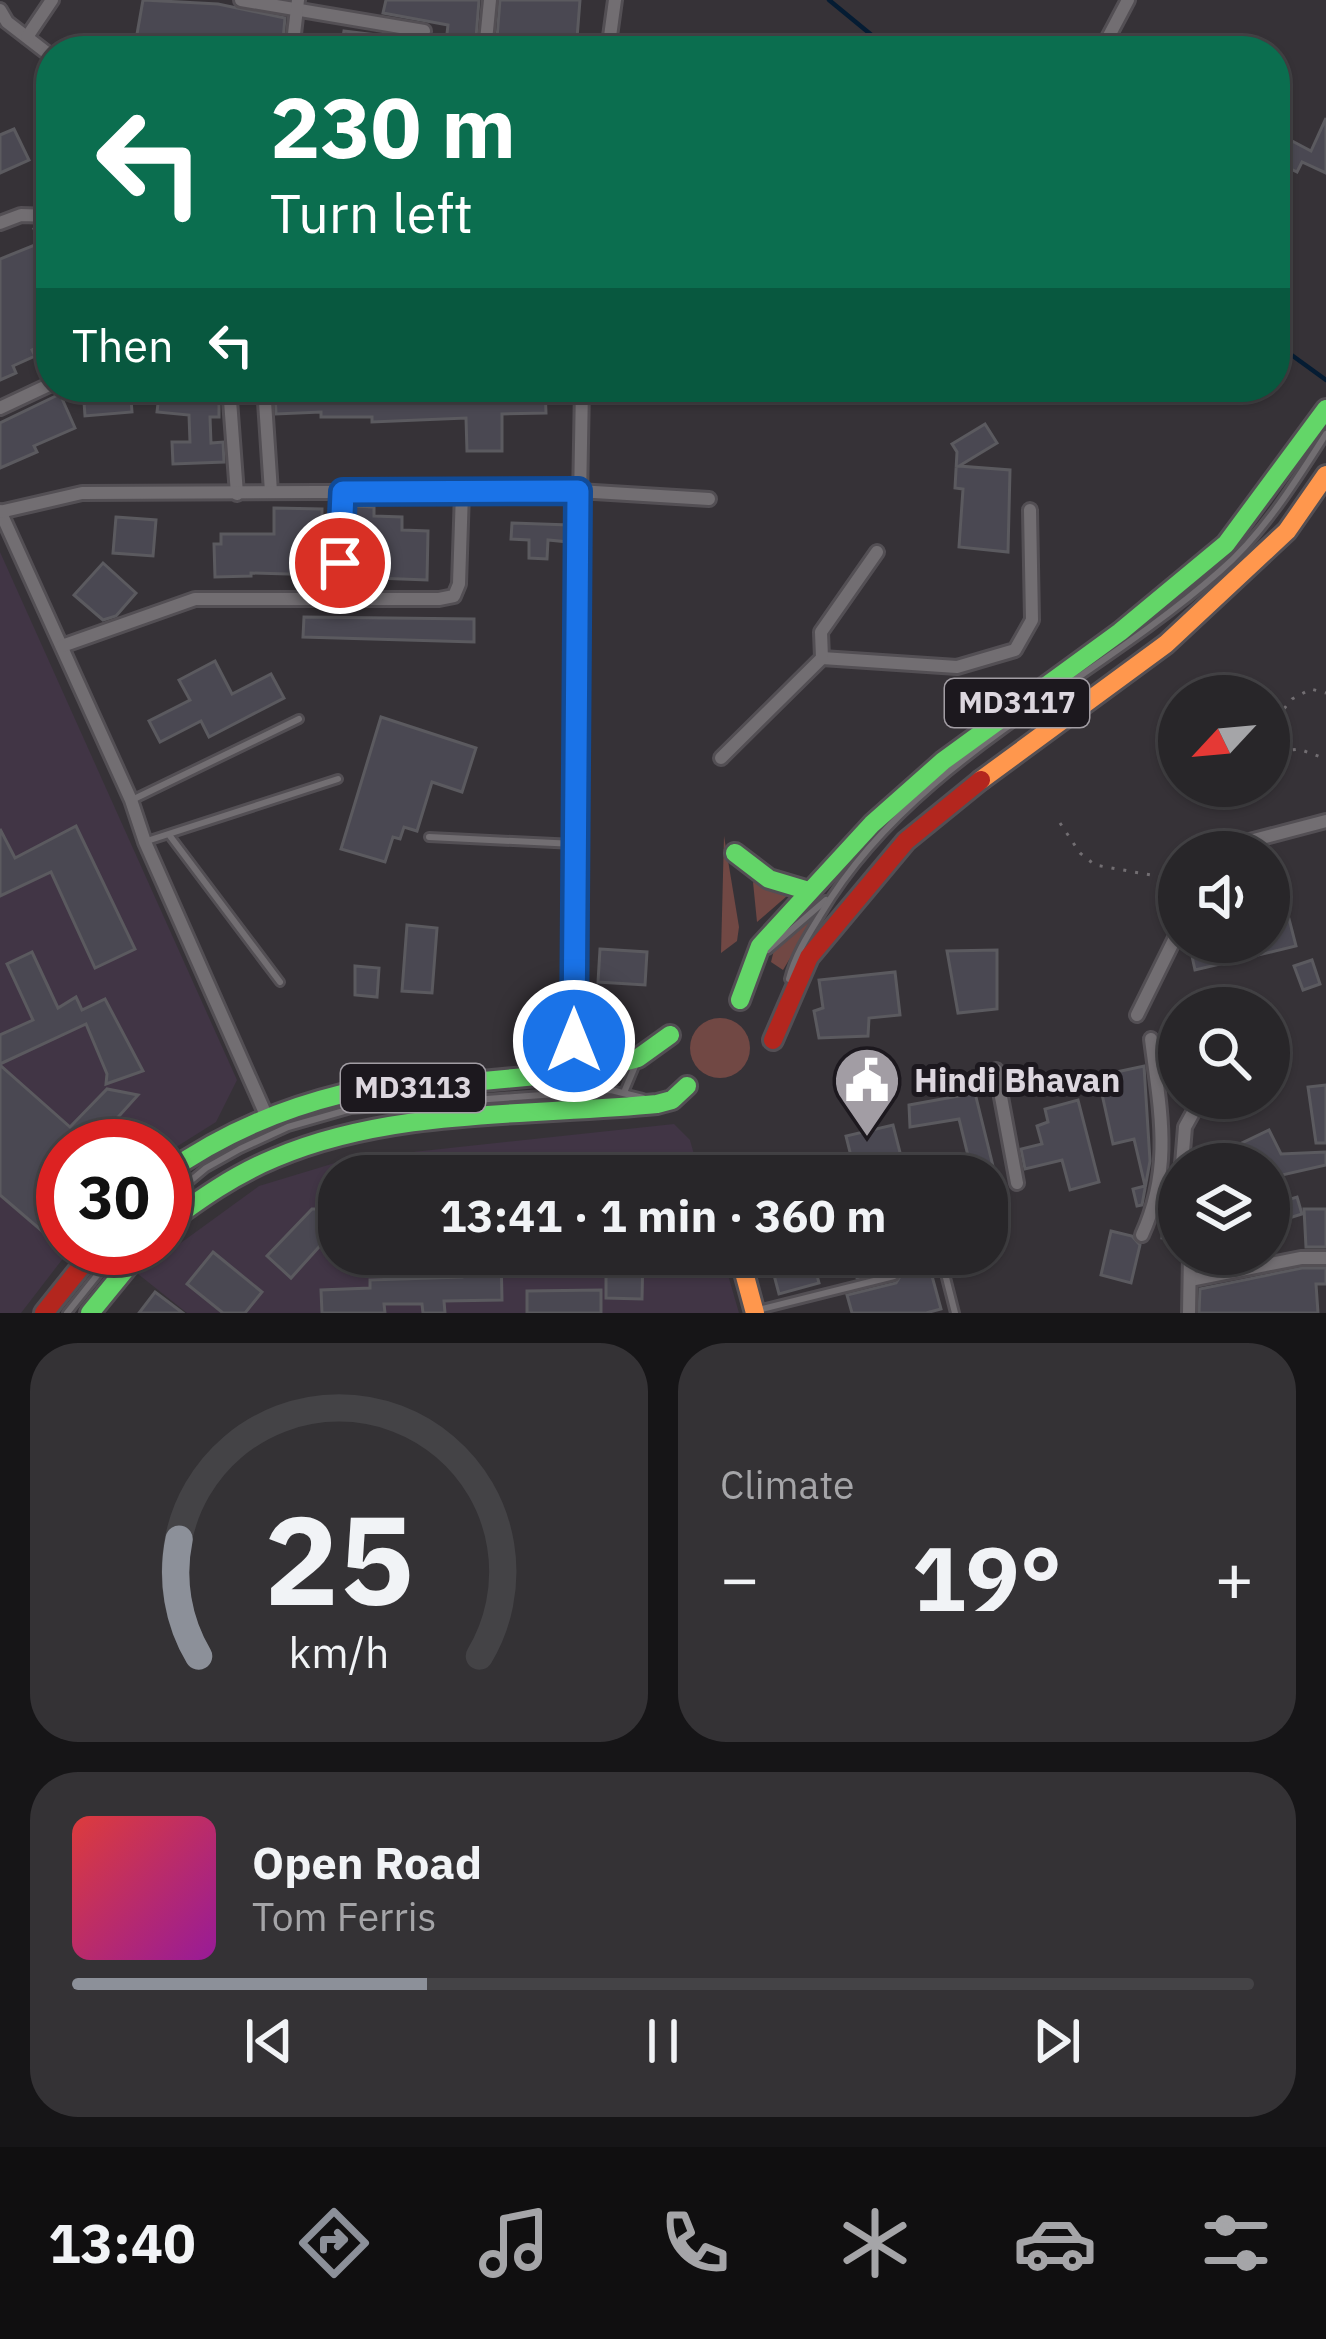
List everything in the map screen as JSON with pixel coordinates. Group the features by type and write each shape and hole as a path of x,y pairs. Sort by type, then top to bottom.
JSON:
{"main road":[{"name":"MD3117","path":"740,1000 754,958 872,824 943,761 1120,632 1226,544 1323,423"},
{"name":"MD3117","path":"773,1040 809,958 906,841 959,796 1166,644 1228,590 1286,531 1326,475"},
{"path":"735,853 765,878 788,889 809,891"},
{"name":"MD3113","path":"192,1156 266,1115 342,1094 590,1071 638,1058 670,1035"},
{"name":"MD3113","path":"192,1206 239,1171 315,1140 378,1129 657,1104 672,1100 687,1086"},
{"path":"44,1313 74,1275"},
{"path":"90,1313 121,1275"},
{"path":"745,1275 755,1312"}],"street":[{"path":"27,37 52,0"},
{"path":"241,0 298,5 424,31"},
{"path":"486,36 490,0"},
{"path":"610,36 614,0"},
{"path":"1109,36 1128,0"},
{"path":"294,36 298,5"},
{"path":"2,19 36,44"},
{"path":"0,223 36,215"},
{"path":"0,408 36,392"},
{"path":"230,402 237,494"},
{"path":"265,402 271,492"},
{"path":"581,402 574,1041 590,1071"},
{"path":"266,1115 0,511 82,493 578,491 709,499"},
{"path":"338,599 343,492"},
{"path":"62,646 195,599 454,596 459,584 462,492"},
{"path":"822,658 957,667 1016,650 1032,620 1030,510"},
{"path":"721,758 822,658 821,632 878,552"},
{"path":"1288,831 1326,821"},
{"path":"1137,1016 1163,963"},
{"path":"1142,1235 1156,1203 1163,1139 1151,1039"},
{"path":"997,1070 1017,1183"},
{"path":"1190,1280 1301,1258 1326,1258"},
{"path":"1189,1313 1190,1275"}],"lane":[{"path":"784,1006 793,962 833,893 870,844 944,778 1223,569 1274,509 1323,423"},
{"path":"131,800 299,719"},
{"path":"145,842 338,779"},
{"path":"170,835 280,982"},
{"path":"429,837 574,844"},
{"path":"754,958 779,943 833,893"},
{"path":"625,1090 638,1058"},
{"path":"192,1180 240,1149 288,1127 351,1109 625,1090 657,1104"},
{"path":"67,1313 97,1275"},
{"path":"945,1275 955,1313"},
{"path":"755,1312 893,1276"}],"path":[{"path":"1290,701 1311,689 1326,693"},
{"path":"1290,750 1300,749 1326,759"},
{"path":"1060,823 1080,853 1095,865 1158,879"}],"shaded area":[{"path":"0,552 237,1080 216,1122 192,1137 192,1119 36,1119 36,1275 50,1275 21,1313 0,1313"},
{"path":"724,836 739,927 737,941 721,953"},
{"path":"753,882 787,896 757,922"},
{"path":"817,913 783,970 771,962 775,946"},
{"path":"720,1018 741,1027 750,1048 741,1069 720,1078 699,1069 690,1048 699,1027"},
{"path":"674,1124 690,1140 694,1155 385,1155"},
{"path":"318,1168 318,1275 728,1275 739,1313 187,1313 139,1275 192,1275 192,1235 259,1186"}],"building":[{"path":"143,0 218,4 285,18 283,36 137,36"},
{"path":"386,0 479,0 476,36 447,36 448,25 383,13"},
{"path":"500,0 580,0 577,36 497,36"},
{"path":"344,31 386,36 343,36"},
{"path":"1326,118 1326,173 1302,162 1297,172 1290,168 1290,140 1311,151"},
{"path":"14,129 29,160 0,173 0,135"},
{"path":"36,245 35,356 13,366 16,373 0,380 0,259"},
{"path":"43,402 64,402 75,428 0,468 0,423"},
{"path":"84,402 131,402 132,412 85,416"},
{"path":"158,402 219,402 219,417 210,417 211,443 223,442 224,462 173,464 172,442 190,442 189,415 157,412"},
{"path":"276,402 546,402 546,413 502,414 502,451 467,451 466,418 372,422 372,417 321,417 321,412 276,414"},
{"path":"985,424 997,443 959,466 1010,470 1008,552 959,547 963,489 955,488 957,452 952,444"},
{"path":"353,506 374,507 374,516 402,517 402,530 428,531 427,580 350,577"},
{"path":"274,508 322,509 321,575 215,577 214,544 221,544 221,534 274,534"},
{"path":"116,517 156,520 153,556 113,553"},
{"path":"512,523 569,525 569,542 548,540 547,559 529,558 529,540 511,539"},
{"path":"103,563 136,593 116,616 103,620 74,595"},
{"path":"304,617 474,619 474,642 303,637"},
{"path":"215,661 232,694 271,674 284,698 209,737 201,721 160,742 149,721 190,700 179,680"},
{"path":"381,717 476,748 462,792 432,782 417,831 404,827 400,839 393,837 385,862 341,849"},
{"path":"76,826 135,949 95,968 51,872 0,896 0,829 15,858"},
{"path":"407,925 437,928 432,993 402,991"},
{"path":"600,949 647,952 645,985 598,982"},
{"path":"997,950 997,1009 958,1013 947,951"},
{"path":"32,952 58,1008 76,997 82,1010 105,999 143,1071 106,1084 107,1074 86,1024 0,1064 0,1035 33,1020 7,964"},
{"path":"1312,960 1320,984 1303,990 1294,966"},
{"path":"1194,963 1224,963 1195,970"},
{"path":"355,966 379,968 377,997 355,995"},
{"path":"895,972 900,1015 869,1018 868,1036 819,1038 814,1011 823,1008 819,980"},
{"path":"0,1065 61,1119 36,1119 36,1226 0,1195"},
{"path":"1144,1066 1150,1161 1142,1205 1137,1206 1133,1189 1145,1186 1134,1139 1113,1144 1098,1076"},
{"path":"1326,1085 1326,1143 1316,1143 1308,1087"},
{"path":"107,1089 138,1095 116,1119 78,1119"},
{"path":"975,1093 990,1155 968,1155 959,1119 910,1127 909,1105"},
{"path":"1078,1100 1099,1182 1070,1190 1062,1160 1025,1169 1021,1149 1042,1144 1037,1126 1048,1122 1045,1109"},
{"path":"893,1125 901,1155 851,1155 846,1136"},
{"path":"1269,1130 1276,1143 1242,1143"},
{"path":"1326,1152 1326,1165 1290,1173 1290,1154"},
{"path":"1297,1197 1302,1214 1290,1218 1290,1199"},
{"path":"312,1209 318,1209 318,1248 291,1278 267,1256"},
{"path":"1304,1209 1326,1209 1326,1247 1306,1247"},
{"path":"1111,1231 1132,1236 1140,1245 1131,1283 1101,1275"},
{"path":"213,1252 262,1292 245,1313 223,1313 187,1284"},
{"path":"1326,1268 1326,1284 1316,1284 1318,1313 1199,1313 1200,1289 1290,1275 1290,1270"},
{"path":"501,1275 502,1300 444,1301 445,1313 423,1313 422,1304 384,1304 385,1313 322,1313 321,1290 370,1288 370,1280"},
{"path":"606,1275 643,1275 642,1299 606,1298"},
{"path":"774,1275 817,1275 819,1283 779,1294"},
{"path":"901,1275 932,1275 941,1309 852,1313 847,1295 896,1283"},
{"path":"601,1290 601,1313 527,1313 527,1291"},
{"path":"155,1292 183,1313 139,1313"}],"waterway":[{"path":"829,0 873,36"},
{"path":"1290,354 1326,380"}],"traffic: fast":[{"path":"740,1000 760,946 872,824 943,761 1120,632 1226,544 1326,409"},
{"path":"735,853 769,879 809,891"},
{"path":"192,1157 272,1116 318,1100 590,1071 638,1058 670,1035"},
{"path":"192,1206 275,1158 366,1130 463,1117 657,1104 672,1100 687,1086"},
{"path":"90,1313 121,1275"}],"traffic: slow":[{"path":"981,780 1166,644 1287,531 1326,475"},
{"path":"745,1275 755,1313"}],"traffic: jam":[{"path":"773,1040 809,957 906,841 981,780"},
{"path":"44,1313 74,1275"}],"place":[{"name":"Hindi Bhavan","path":"867,1139"}],"route":[{"path":"340,563 343,492 578,491 574,1041"}]}
